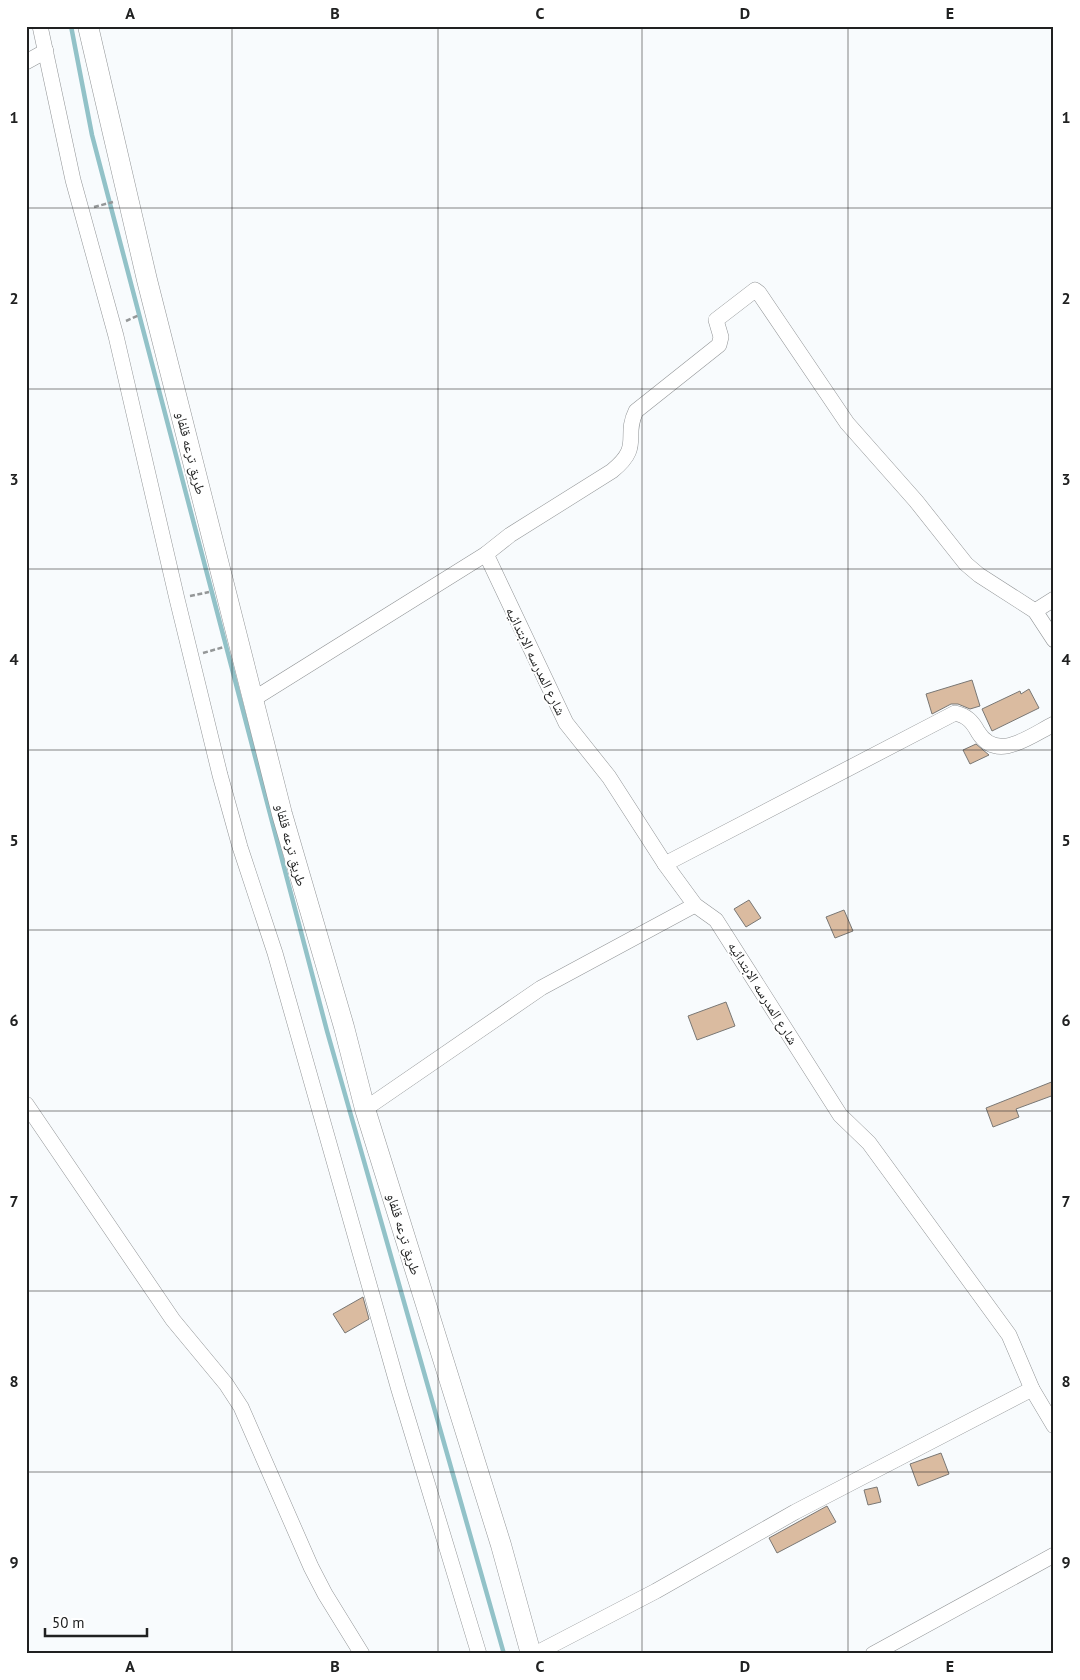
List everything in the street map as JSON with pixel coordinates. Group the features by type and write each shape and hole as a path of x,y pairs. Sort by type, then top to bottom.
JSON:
{"street":[{"path":"40,26 73,180 116,336 176,599 225,792 240,847 278,962 399,1390 479,1654"},
{"name":"طريق ترعه قلفاو","path":"88,26 147,280 252,700 365,1108 533,1654"},
{"path":"26,62 46,51"},
{"path":"252,700 486,554 510,536 622,463 629,453 632,441 632,424 636,412 719,345 721,337 716,320 755,290 759,293 847,423 910,494 966,564 1035,611 1054,640"},
{"name":"شارع المدرسه الابتدائيه","path":"486,554 559,711 574,735 609,777 665,864 695,905 716,920 840,1115 869,1143 1009,1335 1032,1389 1054,1426"},
{"path":"1035,611 1054,599"},
{"path":"665,864 946,716 955,713 965,715 982,738 990,745 1000,748 1010,746 1054,724"},
{"path":"365,1108 541,988 695,905"},
{"path":"26,1104 173,1320 226,1384 248,1418 324,1594 362,1654"},
{"path":"533,1654 656,1591 795,1512 1032,1389"},
{"path":"872,1654 1054,1555"}],"path":[{"path":"94,207 116,202"},
{"path":"123,322 147,312"},
{"path":"190,596 215,590"},
{"path":"206,652 231,645"}],"building":[{"path":"972,680 980,706 970,709 958,704 951,704 932,714 926,694"},
{"path":"1029,689 1039,708 992,731 982,709 1020,691 1021,694"},
{"path":"976,744 989,755 970,764 963,750"},
{"path":"749,900 761,918 746,927 734,909"},
{"path":"844,910 853,931 835,938 826,917"},
{"path":"726,1002 735,1026 697,1040 688,1016"},
{"path":"1054,1081 1054,1095 1016,1109 1019,1117 993,1127 986,1108"},
{"path":"363,1297 369,1319 345,1333 333,1314"},
{"path":"941,1453 949,1474 918,1486 910,1464"},
{"path":"877,1487 881,1502 868,1505 864,1490"},
{"path":"827,1506 836,1522 777,1553 769,1538"}],"waterway":[{"path":"71,26 92,135 327,1031 504,1654"}]}
